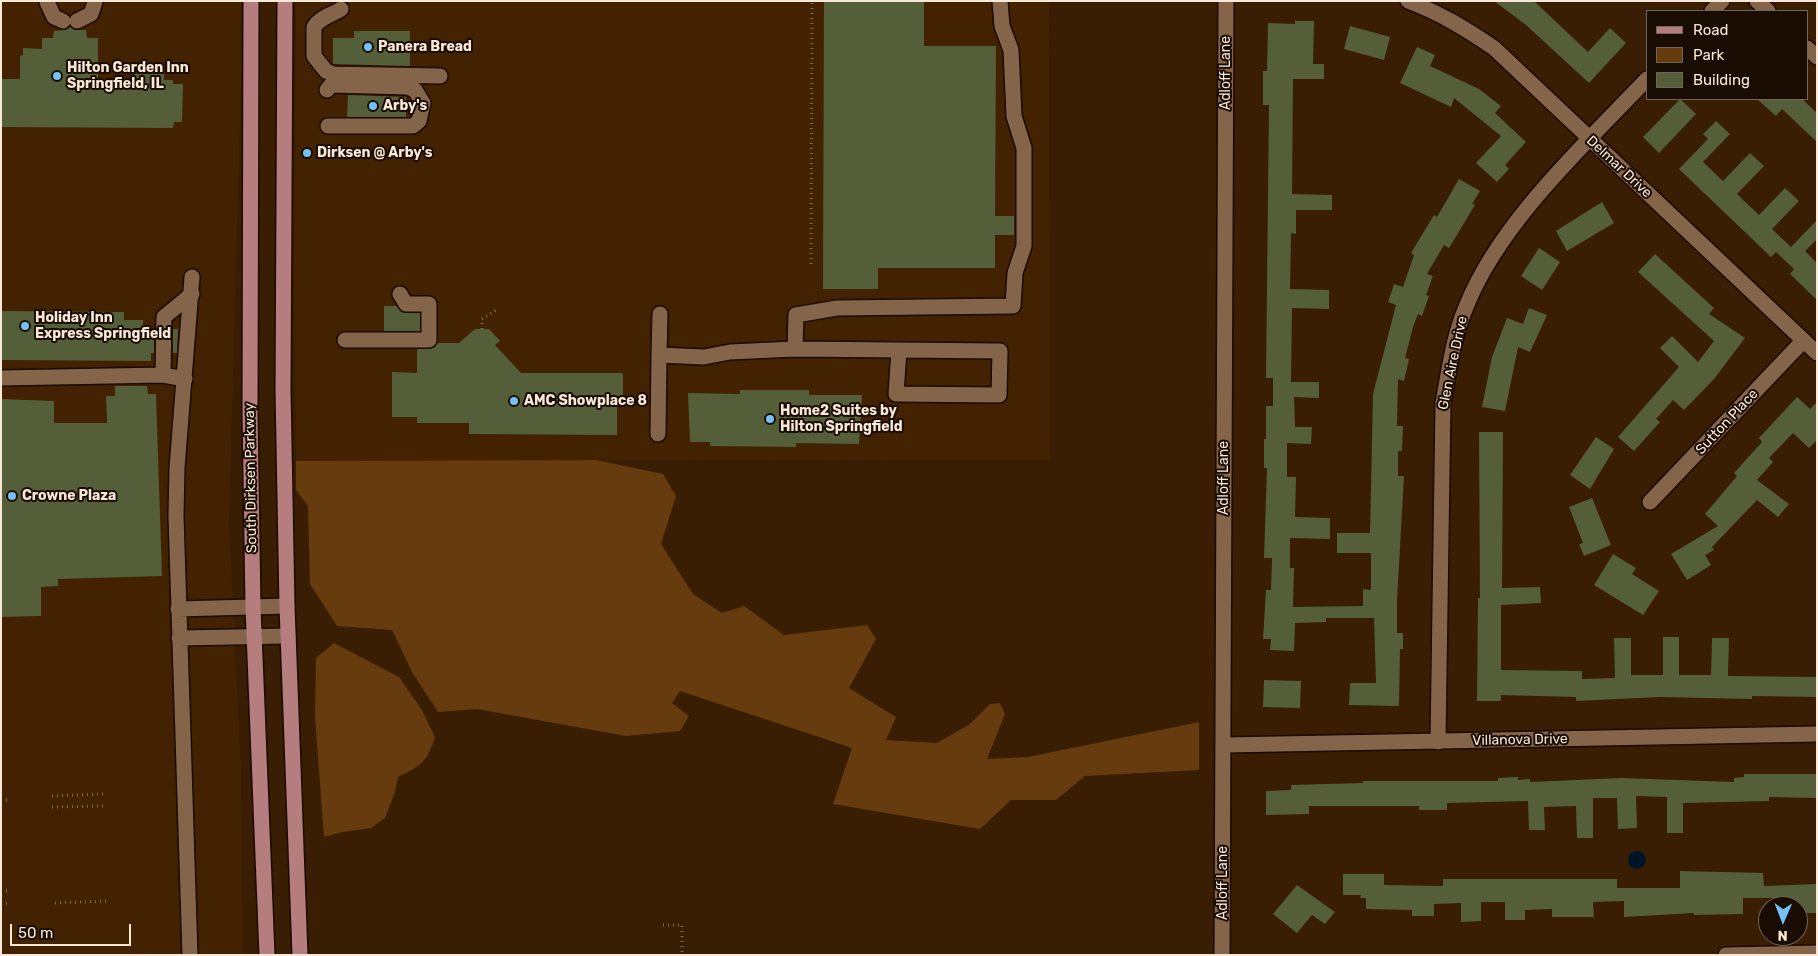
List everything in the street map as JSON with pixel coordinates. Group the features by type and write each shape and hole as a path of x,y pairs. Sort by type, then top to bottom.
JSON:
{"main road":[{"name":"South Dirksen Parkway","path":"251,1 250,413 253,607 267,955"},
{"path":"284,1 283,312 287,606 300,955"}],"street":[{"path":"795,349 796,316 837,308 1013,306 1015,273 1024,246 1024,148 1014,116 1011,50 1002,26 1000,1"},
{"name":"Adloff Lane","path":"1222,955 1226,1"},
{"name":"Delmar Drive","path":"1408,1 1463,27 1494,48 1817,353"},
{"path":"1713,10 1722,1"},
{"path":"1758,1 1767,10"},
{"path":"48,2 54,17 70,21 91,14 95,2"},
{"path":"341,9 329,17 322,18 314,27 314,56 329,73 440,76"},
{"name":"Glen Aire Drive","path":"1438,742 1442,403 1452,355 1465,308 1484,267 1514,224 1646,80"},
{"path":"327,90 331,86 408,87 415,90 423,103 419,121 413,126 328,126"},
{"path":"190,955 178,609 177,468 192,277"},
{"path":"163,376 164,316 192,294"},
{"path":"344,340 428,340 429,304 406,304 400,294"},
{"path":"658,434 660,314"},
{"name":"Sutton Place","path":"1650,502 1803,341"},
{"path":"660,356 704,357 730,352 795,349 899,350 1000,351 999,395 896,394 899,350"},
{"path":"1,378 163,376 185,379"},
{"path":"178,609 287,606"},
{"path":"179,638 288,636"},
{"name":"Villanova Drive","path":"1224,745 1817,734"},
{"path":"1726,955 1817,953"}],"path":[{"path":"811,264 812,1"},
{"path":"482,329 482,319 496,310"},
{"path":"52,796 103,794"},
{"path":"1,800 8,800"},
{"path":"52,807 104,806"},
{"path":"1,891 10,891"},
{"path":"55,903 106,901"},
{"path":"1,904 11,903"},
{"path":"663,925 682,925 682,955"}],"shaded area":[{"path":"1,1 241,1 241,88 229,523 241,767 243,955 1,955"},
{"path":"296,1 1049,1 1050,460 296,461 294,312"}],"green space":[{"path":"596,460 663,474 676,496 661,544 693,594 722,613 744,606 784,635 867,625 876,639 849,688 896,717 886,740 937,743 970,724 990,704 1000,703 1005,714 987,759 1028,757 1199,722 1199,770 1085,776 1056,800 1011,800 980,829 833,804 852,748 680,691 672,703 689,716 680,731 626,736 477,709 438,712 412,672 392,630 337,626 310,584 308,506 296,490 296,461"},
{"path":"334,643 399,677 422,710 435,737 426,758 418,766 398,777 395,792 385,818 371,828 324,837 315,717 316,658"}],"water":[{"path":"1637,851 1643,854 1646,860 1643,866 1637,869 1631,866 1628,860 1631,854"}],"building":[{"path":"824,1 924,1 924,46 996,46 995,216 1014,216 1014,235 995,235 995,268 878,268 878,289 823,289"},
{"path":"1494,1 1534,1 1588,52 1610,28 1626,43 1589,83 1526,25"},
{"path":"1295,21 1314,21 1313,64 1324,64 1324,79 1293,79 1292,194 1332,195 1332,210 1296,210 1296,234 1291,233 1290,289 1329,290 1329,309 1292,308 1291,382 1319,382 1319,398 1294,397 1295,427 1312,427 1311,444 1287,443 1287,477 1296,477 1295,517 1330,518 1330,539 1290,538 1290,568 1294,568 1293,607 1363,606 1363,589 1371,590 1371,553 1337,553 1337,533 1370,533 1373,394 1396,305 1388,302 1394,284 1403,287 1414,255 1411,253 1434,215 1437,217 1459,179 1480,191 1472,204 1475,205 1449,248 1444,245 1427,274 1433,276 1426,295 1429,296 1422,316 1418,314 1413,327 1405,358 1409,359 1404,381 1398,379 1397,426 1403,426 1402,451 1398,451 1398,476 1404,476 1397,601 1397,633 1403,633 1403,649 1400,649 1399,706 1349,705 1350,683 1376,683 1374,618 1326,618 1326,622 1295,623 1294,651 1270,650 1271,639 1263,639 1266,590 1271,590 1272,558 1264,558 1267,468 1264,468 1264,439 1266,439 1266,406 1273,406 1273,378 1266,378 1269,105 1263,105 1263,71 1267,71 1268,23 1295,24"},
{"path":"1350,26 1390,37 1384,60 1344,49"},
{"name":"Hilton Garden Inn Springfield, IL","path":"70,27 76,30 86,30 87,38 98,38 98,79 135,80 134,74 164,74 164,80 173,80 173,84 183,84 182,122 174,122 173,128 1,127 1,79 20,79 20,56 23,55 23,48 42,49 42,38 53,38 54,31"},
{"path":"354,31 410,31 410,66 333,64 333,38 354,38"},
{"path":"1417,47 1435,55 1430,66 1479,89 1501,106 1495,113 1526,142 1505,165 1509,169 1497,182 1476,163 1501,136 1454,98 1451,107 1400,83"},
{"path":"348,95 406,97 406,117 347,117"},
{"path":"1679,100 1696,114 1659,153 1643,137"},
{"path":"1758,100 1803,100 1817,113 1817,142 1782,109 1776,116"},
{"path":"1716,121 1730,134 1703,162 1723,181 1750,153 1764,166 1737,194 1759,215 1785,188 1799,201 1772,229 1791,247 1817,220 1817,239 1805,251 1817,263 1817,300 1790,274 1794,269 1776,252 1771,257 1679,169 1708,139 1703,134"},
{"path":"1602,202 1614,223 1567,251 1556,231"},
{"path":"1539,248 1560,262 1542,290 1521,276"},
{"path":"1655,254 1714,308 1709,314 1745,338 1714,379 1684,410 1673,400 1656,419 1660,422 1634,451 1618,437 1679,367 1660,348 1672,336 1698,362 1714,341 1638,272"},
{"path":"384,306 397,306 406,313 420,313 420,331 384,331"},
{"path":"1529,308 1547,315 1530,352 1518,347 1505,411 1482,407 1492,357 1507,318 1523,324"},
{"path":"1,311 124,312 124,320 143,320 143,329 154,329 154,353 151,353 151,361 1,360"},
{"path":"173,329 178,329 177,353 173,353"},
{"path":"475,329 489,329 500,341 495,345 521,373 623,373 623,404 617,405 617,435 469,434 469,423 417,423 417,417 392,417 392,372 417,373 417,349 433,348 438,343 459,343"},
{"path":"115,386 147,386 148,394 156,394 162,576 58,579 58,586 41,587 41,616 1,617 1,399 54,401 54,423 107,423 106,396 115,396"},
{"path":"740,390 809,390 809,395 862,395 859,444 796,443 796,447 710,446 710,442 690,442 688,393 740,394"},
{"path":"1797,397 1810,409 1817,402 1817,440 1809,448 1793,433 1769,458 1773,462 1757,480 1789,504 1778,517 1757,500 1712,547 1714,550 1705,555 1711,565 1687,580 1671,554 1718,526 1705,514 1737,476 1734,473 1762,442 1759,438"},
{"path":"1479,432 1503,432 1502,588 1540,587 1541,603 1501,605 1501,670 1582,671 1582,679 1615,678 1614,638 1631,638 1631,675 1663,675 1663,637 1679,637 1679,675 1711,675 1712,638 1729,638 1728,676 1817,677 1817,697 1752,696 1752,699 1660,697 1576,701 1576,697 1501,695 1501,701 1477,701 1478,598 1480,598"},
{"path":"1596,437 1614,449 1590,489 1570,475"},
{"path":"1592,498 1611,545 1584,556 1579,544 1583,543 1569,507"},
{"path":"1613,554 1636,568 1632,574 1659,591 1643,615 1594,585"},
{"path":"1264,680 1301,681 1300,708 1263,707"},
{"path":"1744,774 1817,774 1817,798 1769,797 1769,801 1683,803 1683,833 1667,833 1667,797 1636,796 1637,828 1618,829 1617,798 1593,798 1593,838 1577,838 1576,806 1544,807 1545,830 1529,830 1528,801 1447,803 1447,810 1419,810 1419,806 1309,806 1309,814 1266,815 1266,791 1291,790 1291,785 1363,783 1363,781 1498,781 1498,778 1518,777 1518,780 1530,779 1530,782 1621,778 1734,782 1734,778 1744,777"},
{"path":"1680,871 1763,873 1764,886 1817,884 1817,913 1808,913 1808,896 1758,896 1758,898 1743,898 1743,914 1694,915 1694,913 1624,917 1624,901 1593,902 1594,917 1552,917 1552,909 1525,910 1525,920 1505,920 1505,902 1481,902 1481,921 1461,922 1461,903 1434,904 1434,916 1412,916 1412,910 1366,909 1366,898 1360,898 1361,895 1343,895 1343,874 1384,874 1384,885 1443,886 1443,879 1617,879 1617,888 1680,888"},
{"path":"1297,885 1335,912 1325,924 1312,915 1297,933 1273,914"}],"place":[{"name":"Panera Bread","path":"368,47"},
{"name":"Hilton Garden Inn Springfield, IL","path":"57,76"},
{"name":"Arby's","path":"373,106"},
{"name":"Dirksen @ Arby's","path":"307,153"},
{"name":"Holiday Inn Express Springfield","path":"25,326"},
{"name":"AMC Showplace 8","path":"514,401"},
{"name":"Home2 Suites by Hilton Springfield","path":"770,419"},
{"name":"Crowne Plaza","path":"12,496"}]}
